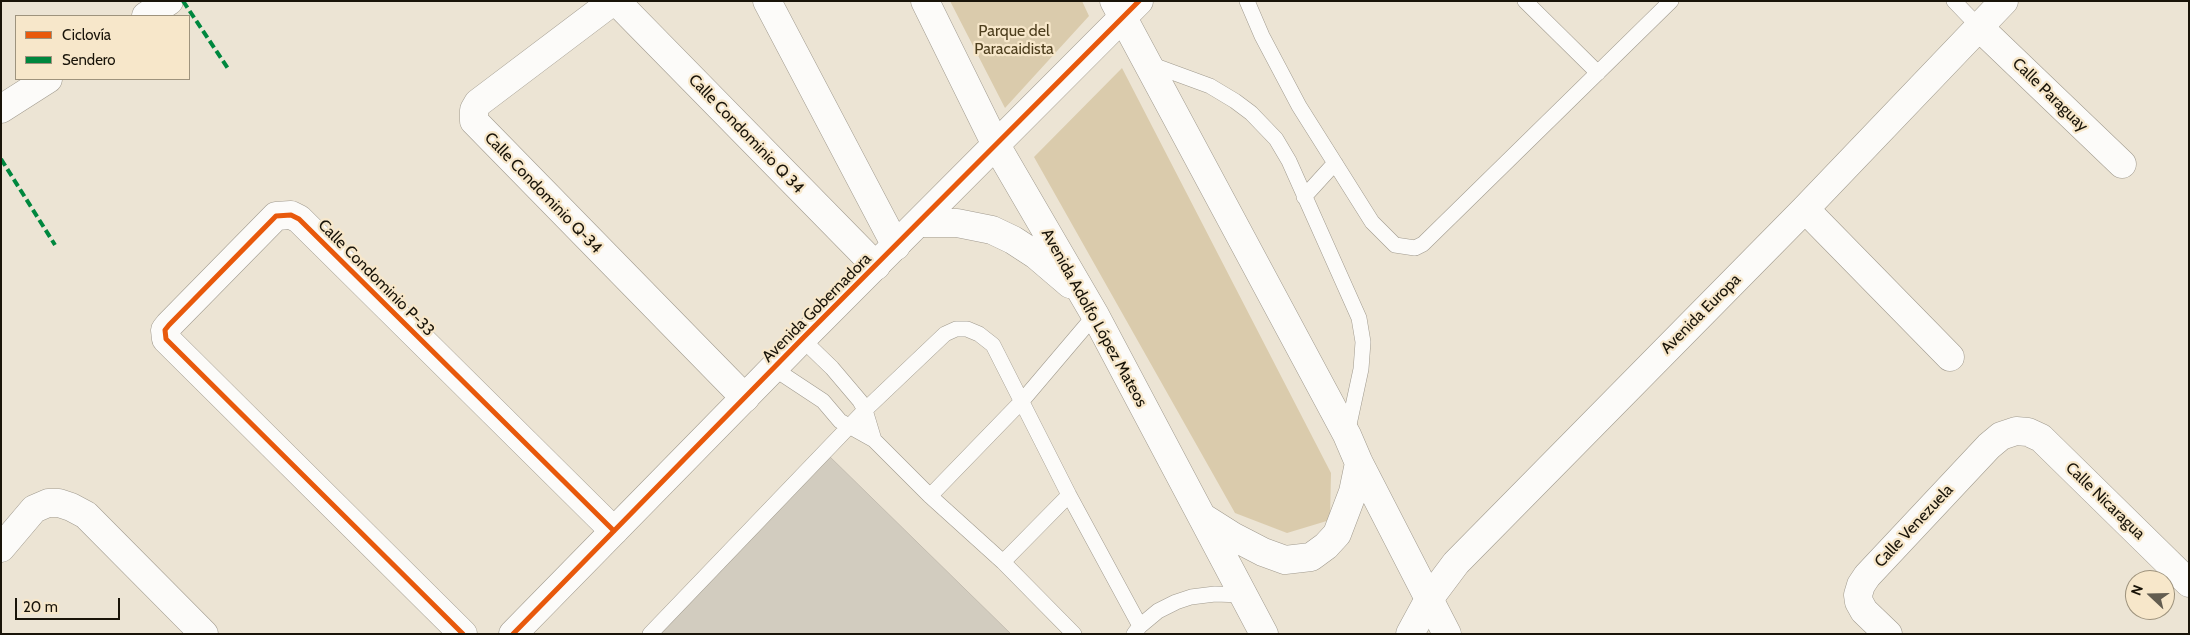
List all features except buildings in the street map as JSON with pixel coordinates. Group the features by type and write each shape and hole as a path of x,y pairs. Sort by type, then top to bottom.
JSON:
{"street":[{"path":"148,15 169,1"},
{"name":"Calle Condominio Q 34","path":"614,1 876,266"},
{"name":"Calle Condominio Q-34","path":"614,1 478,103 474,110 474,121 744,398"},
{"path":"767,1 896,246"},
{"name":"Avenida Adolfo López Mateos","path":"924,1 996,145 1090,305 1264,634"},
{"name":"Avenida Europa","path":"1410,634 1429,599 1456,563 1805,209 2004,1"},
{"path":"1125,7 1146,63 1347,435 1359,464 1447,634"},
{"name":"Avenida Gobernadora","path":"513,634 802,339 919,224 1125,7"},
{"name":"Calle Paraguay","path":"1979,27 2122,164"},
{"path":"1,109 46,80"},
{"path":"1805,209 1950,357"},
{"name":"Calle Condominio P-33","path":"463,634 166,339 165,330 169,325 276,216 291,215 299,219 614,531"},
{"path":"919,224 957,223 992,230 1013,240 1036,255 1090,305"},
{"name":"Calle Nicaragua","path":"2016,431 2028,432 2041,438 2189,583"},
{"name":"Calle Venezuela","path":"1888,634 1864,611 1859,602 1858,595 1861,585 1867,576 1989,446 2002,436 2016,431"},
{"path":"1201,515 1234,537 1262,552 1285,560 1311,557 1326,546 1337,534 1353,492 1359,464"},
{"path":"1,548 34,508 48,503 59,503 71,507 86,515 204,634"}],"lane":[{"path":"1246,1 1262,36 1290,88 1372,222 1387,239 1395,245 1405,248 1414,248 1422,244 1671,1"},
{"path":"1525,1 1598,74"},
{"path":"1954,1 1979,27"},
{"path":"1146,63 1210,86 1252,113 1276,139 1289,161 1359,318 1363,342 1361,369 1347,435"},
{"path":"1304,197 1335,163"},
{"path":"930,496 1022,401 1090,305"},
{"path":"650,634 865,410 945,334 967,329 979,334 993,346 1137,630 1158,611 1191,597 1215,594 1242,595"},
{"path":"802,339 855,393 865,410 874,440"},
{"path":"774,368 823,401 840,421 849,428 874,440 930,496 1003,562 1074,634"},
{"path":"1003,562 1069,495"}],"green space":[{"name":"Parque del Paracaidista","path":"950,1 1082,1 1089,16 1005,108"},
{"path":"1122,68 1331,473 1330,520 1287,533 1235,513 1034,157"}],"marked path":[{"path":"183,1 229,70"},
{"path":"1,159 55,245"}],"cycle path":[{"path":"513,634 802,339 1139,1"},
{"path":"463,634 166,339 165,330 169,325 276,216 291,215 299,219 614,531"}]}
